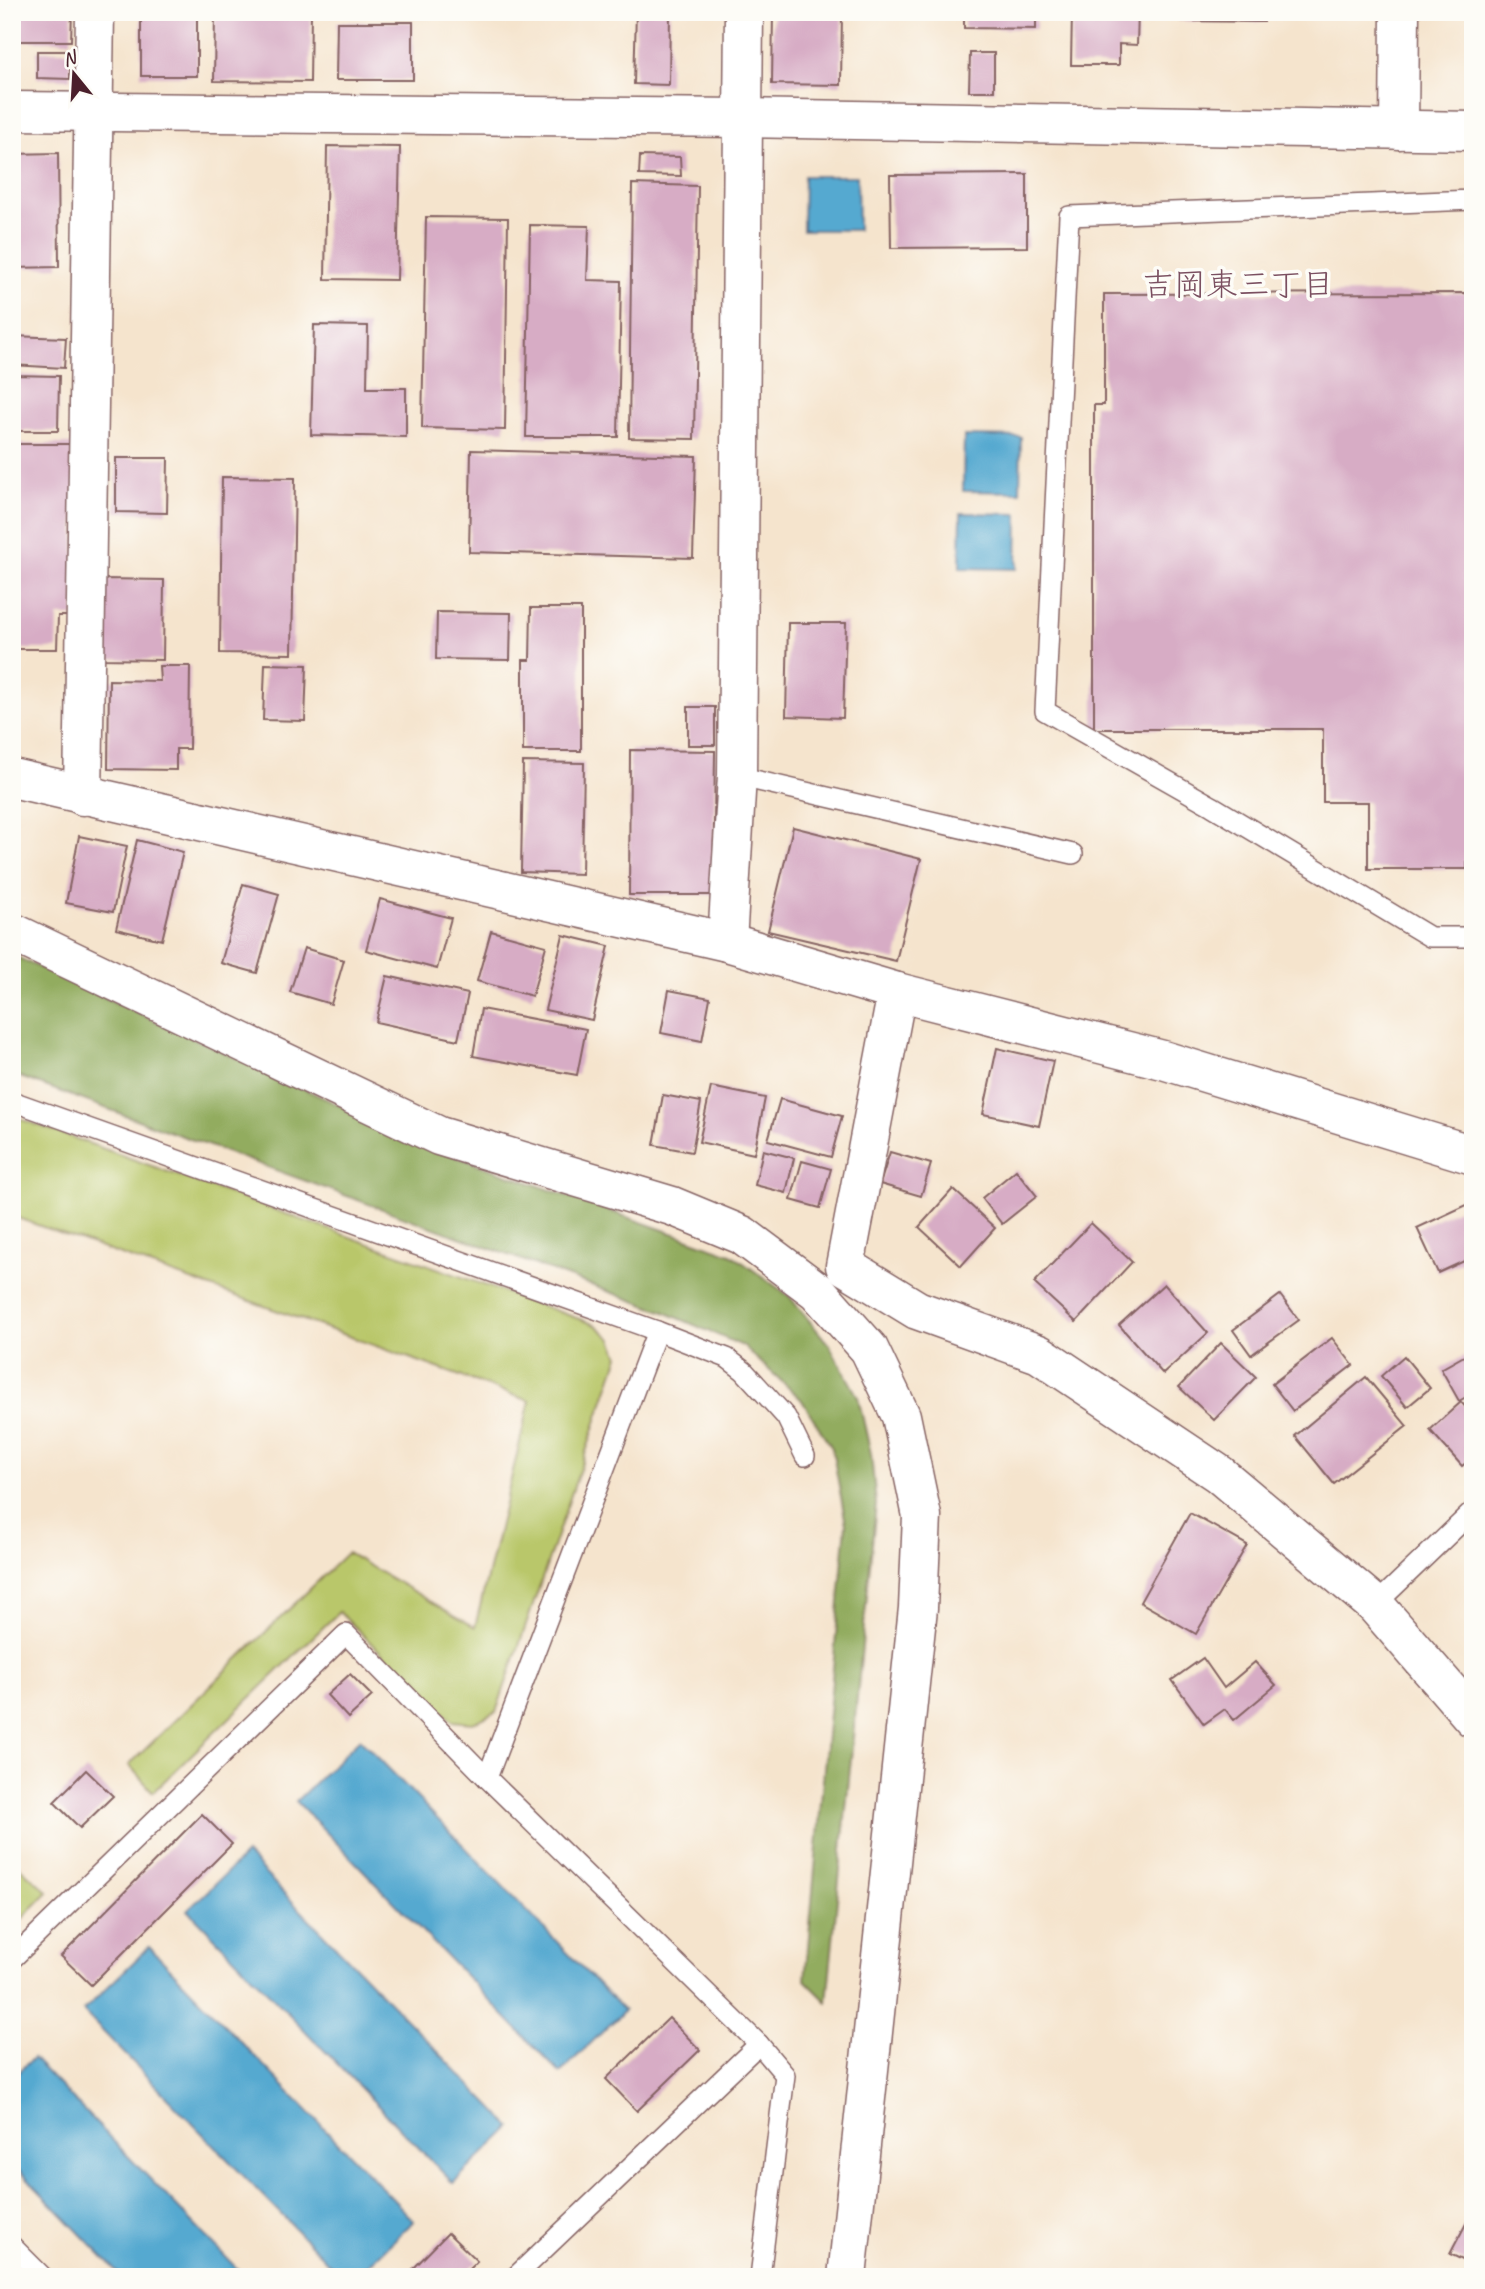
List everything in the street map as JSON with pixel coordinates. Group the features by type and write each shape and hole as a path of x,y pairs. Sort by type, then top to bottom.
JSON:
{"street":[{"path":"83,796 95,12"},
{"path":"727,942 737,776 744,12"},
{"path":"1399,130 1400,12"},
{"path":"12,111 744,118 1473,131"},
{"path":"12,778 727,942 897,992 1163,1060 1473,1155"},
{"path":"12,932 439,1136 672,1206 742,1235 817,1291 869,1349 901,1416 922,1516 918,1608 847,2277"},
{"path":"897,992 845,1266 917,1310 1038,1354 1219,1474 1374,1605 1473,1718"},
{"path":"869,1349 917,1310"}],"lane":[{"path":"1473,200 1069,216 1045,711 1212,806 1430,937 1473,937"},
{"path":"737,776 1073,854"},
{"path":"12,1101 657,1331 727,1359 744,1371 786,1417 805,1456"},
{"path":"487,1778 657,1331"},
{"path":"1374,1605 1473,1511"},
{"path":"12,1959 346,1634 487,1778 758,2044 785,2075 760,2277"},
{"path":"515,2277 758,2044"},
{"path":"12,2246 43,2277"}],"green space":[{"path":"12,955 435,1149 731,1254 789,1296 830,1346 858,1397 871,1454 876,1504 827,2002 805,1980 846,1524 832,1448 801,1399 743,1346 662,1311 12,1074"},
{"path":"12,1116 596,1325 612,1339 619,1356 496,1712 473,1723 452,1721 339,1612 153,1792 129,1765 347,1553 475,1627 530,1401 12,1216"},
{"path":"12,1860 48,1892 12,1929"}],"water":[{"path":"804,176 857,176 858,230 803,230"},
{"path":"964,436 1021,437 1020,492 963,491"},
{"path":"961,513 1018,514 1017,569 960,568"},
{"path":"360,1739 624,2011 560,2073 296,1801"},
{"path":"246,1854 511,2127 453,2183 188,1910"},
{"path":"149,1947 414,2221 356,2277 342,2277 83,2011"},
{"path":"33,2058 245,2277 122,2277 12,2163 12,2078"}],"building":[{"path":"12,12 72,12 71,41 12,41"},
{"path":"141,12 197,12 197,76 141,76"},
{"path":"215,12 311,12 310,82 214,81"},
{"path":"636,12 670,12 669,85 634,84"},
{"path":"773,12 842,12 841,85 772,84"},
{"path":"964,12 1036,12 1036,29 964,28"},
{"path":"1072,12 1138,12 1137,45 1119,44 1119,65 1071,65"},
{"path":"1178,12 1264,12 1264,22 1178,21"},
{"path":"337,22 413,22 413,80 336,80"},
{"path":"37,51 70,51 70,79 37,78"},
{"path":"970,53 994,53 994,91 969,91"},
{"path":"327,146 400,147 397,280 325,279"},
{"path":"58,153 59,267 12,268 12,154"},
{"path":"640,156 680,157 681,176 639,175"},
{"path":"1027,174 1027,247 891,248 890,175"},
{"path":"632,184 698,186 694,439 629,438"},
{"path":"426,217 508,218 505,430 422,428"},
{"path":"530,225 589,226 587,280 621,281 618,437 526,437"},
{"path":"1473,293 1473,804 1467,804 1467,869 1368,869 1368,802 1323,802 1323,729 1094,729 1094,405 1104,405 1104,294"},
{"path":"314,325 368,326 367,388 406,388 406,437 311,435"},
{"path":"12,336 66,338 64,368 12,365"},
{"path":"12,375 59,376 58,431 12,431"},
{"path":"12,444 75,444 74,616 58,616 57,649 12,649"},
{"path":"471,450 696,456 693,558 469,552"},
{"path":"116,458 168,458 167,513 116,512"},
{"path":"222,477 295,478 292,654 220,653"},
{"path":"103,579 164,580 163,660 102,659"},
{"path":"531,608 581,608 581,751 523,751 523,660 530,660"},
{"path":"437,612 511,613 510,660 436,659"},
{"path":"788,623 846,623 843,718 786,716"},
{"path":"265,664 307,665 305,721 263,720"},
{"path":"159,666 190,666 189,749 176,749 176,770 108,769 109,680 160,681"},
{"path":"688,707 715,707 715,745 688,745"},
{"path":"630,750 715,751 713,895 629,895"},
{"path":"523,762 584,763 582,874 521,872"},
{"path":"793,827 921,859 896,961 768,931"},
{"path":"79,836 127,846 113,912 66,903"},
{"path":"137,840 183,852 162,940 116,929"},
{"path":"243,884 279,894 257,973 221,963"},
{"path":"380,899 451,918 437,969 366,950"},
{"path":"491,931 546,946 532,996 477,981"},
{"path":"563,935 609,946 592,1020 545,1010"},
{"path":"304,948 344,960 331,1004 290,992"},
{"path":"387,976 468,994 458,1040 376,1022"},
{"path":"669,990 710,998 702,1041 661,1033"},
{"path":"481,1009 586,1029 577,1075 473,1056"},
{"path":"997,1048 1053,1061 1039,1126 983,1114"},
{"path":"711,1087 765,1098 754,1154 699,1142"},
{"path":"663,1095 701,1102 692,1152 654,1145"},
{"path":"780,1099 842,1116 831,1157 768,1140"},
{"path":"763,1150 794,1158 786,1193 755,1185"},
{"path":"890,1152 931,1164 921,1196 880,1184"},
{"path":"802,1161 831,1169 820,1208 791,1200"},
{"path":"1016,1170 1037,1196 1002,1224 982,1198"},
{"path":"953,1189 995,1228 961,1266 919,1227"},
{"path":"1471,1203 1473,1257 1438,1273 1417,1228"},
{"path":"1091,1223 1132,1262 1076,1322 1034,1283"},
{"path":"1164,1284 1208,1333 1163,1374 1119,1325"},
{"path":"1280,1295 1299,1320 1251,1355 1233,1330"},
{"path":"1332,1338 1353,1365 1293,1411 1272,1384"},
{"path":"1221,1343 1256,1377 1214,1420 1179,1387"},
{"path":"1404,1356 1430,1388 1407,1407 1381,1376"},
{"path":"1464,1356 1473,1372 1473,1393 1459,1401 1441,1369"},
{"path":"1366,1377 1407,1426 1334,1484 1295,1436"},
{"path":"1461,1402 1473,1415 1473,1457 1462,1466 1430,1430"},
{"path":"1190,1513 1247,1545 1196,1634 1140,1602"},
{"path":"1203,1658 1224,1688 1255,1662 1276,1685 1234,1720 1225,1709 1204,1724 1172,1680"},
{"path":"350,1674 372,1696 348,1718 327,1695"},
{"path":"86,1770 113,1796 80,1828 54,1802"},
{"path":"202,1814 232,1844 91,1985 61,1956"},
{"path":"669,2018 700,2050 637,2111 606,2079"},
{"path":"1469,2218 1473,2219 1473,2265 1450,2254"},
{"path":"448,2233 477,2261 461,2277 405,2277"}],"district":[{"name":"吉岡東三丁目","path":"1238,284"}]}
